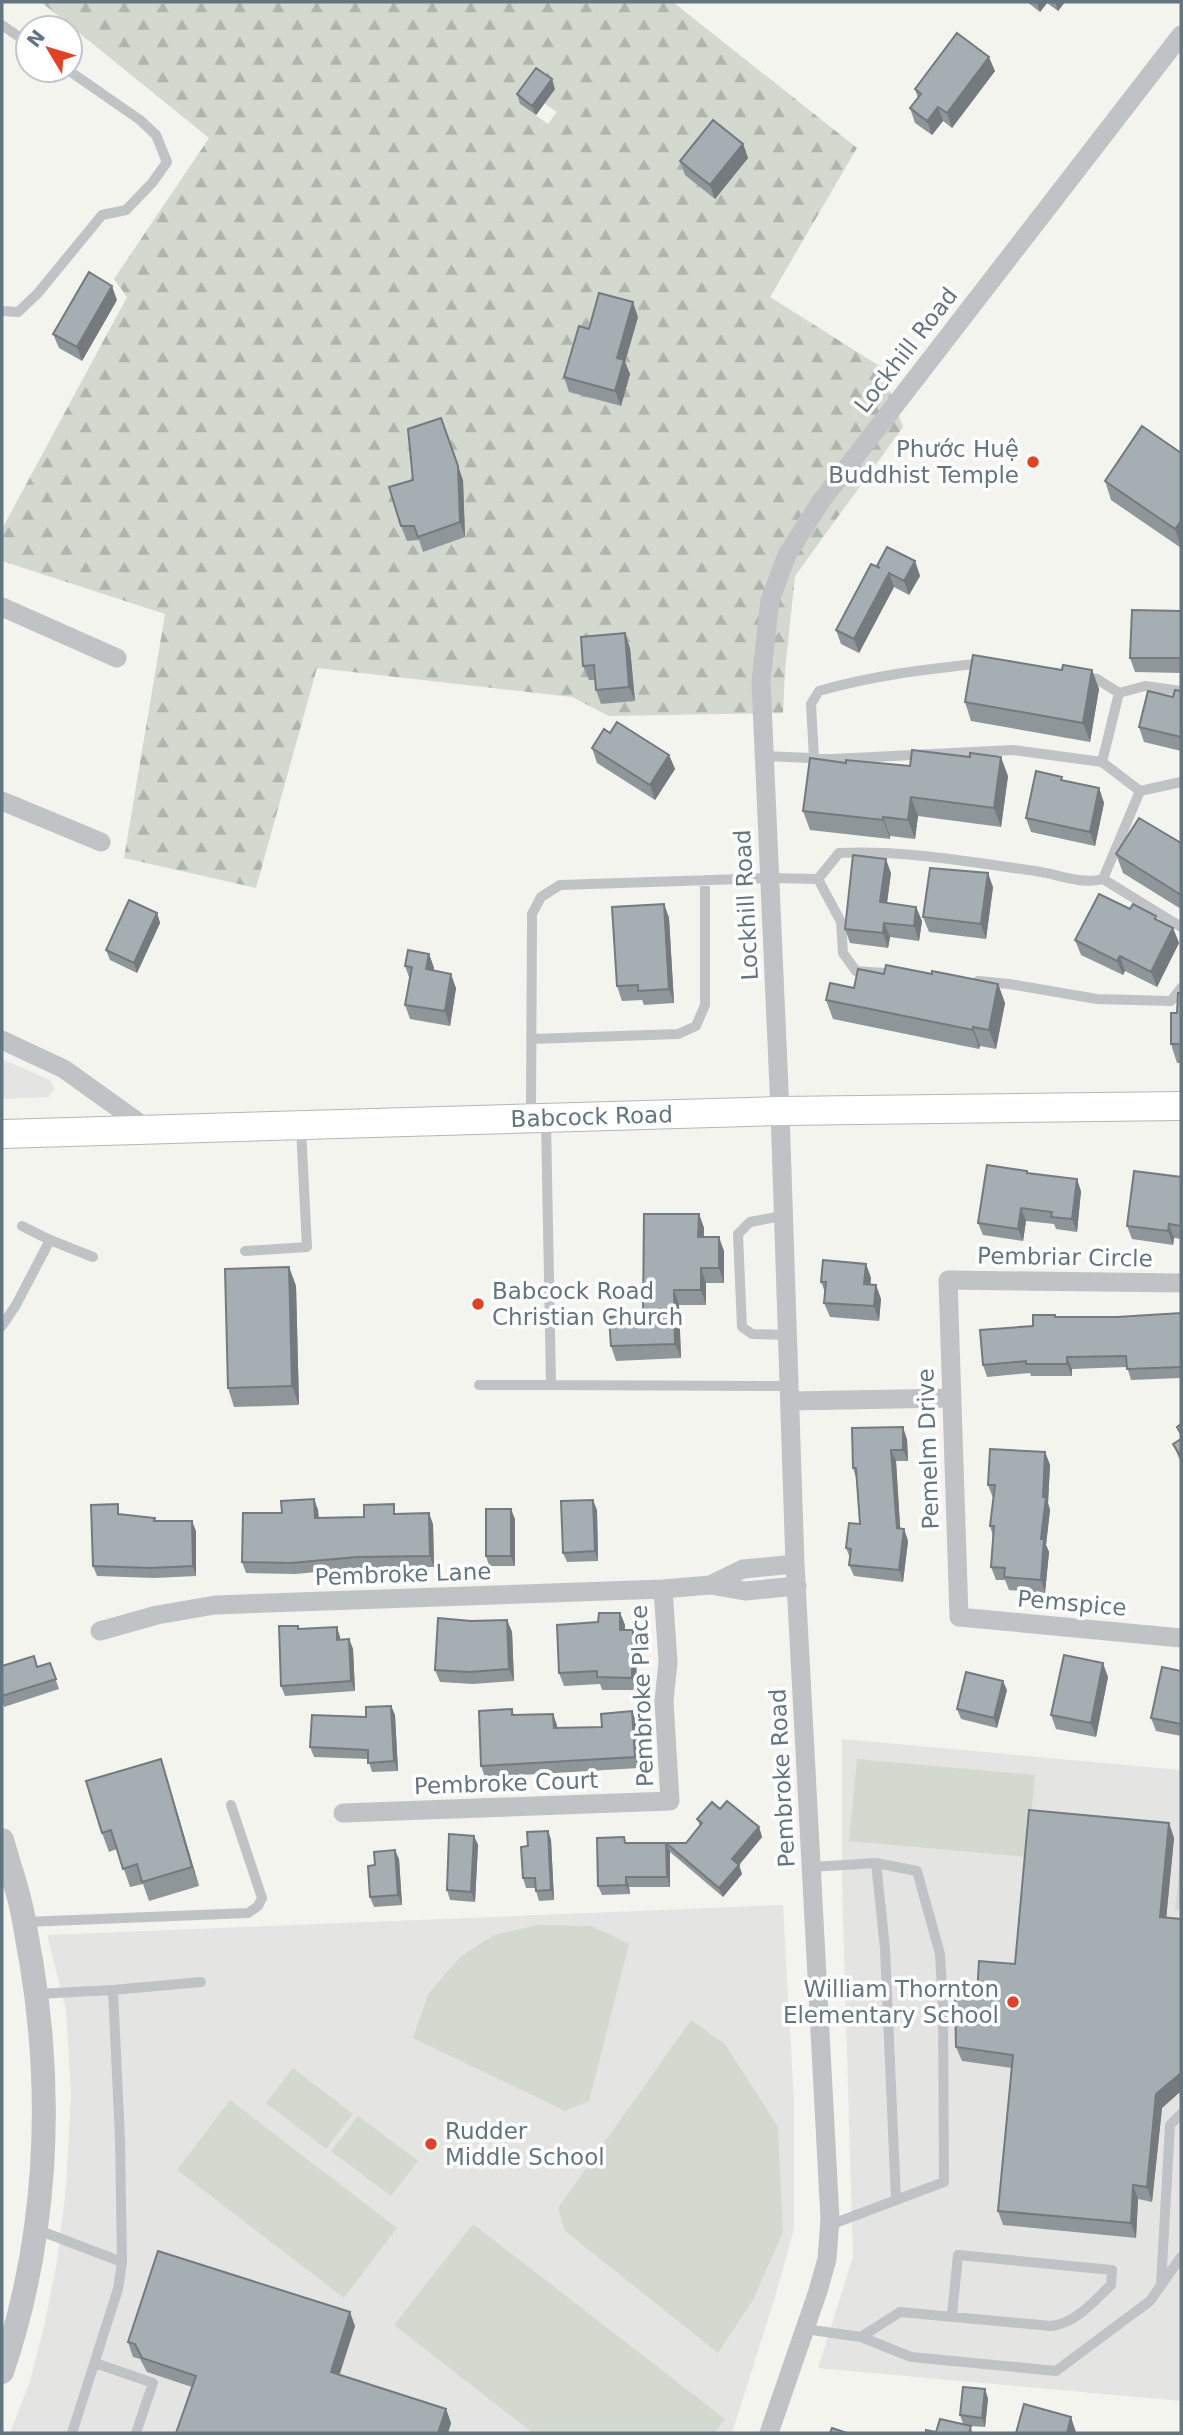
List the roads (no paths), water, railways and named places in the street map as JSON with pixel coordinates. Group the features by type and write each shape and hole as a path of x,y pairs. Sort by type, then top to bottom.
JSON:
{"main road":[{"name":"Babcock Road","path":"2,1134 780,1111 1181,1107"}],"street":[{"name":"Lockhill Road","path":"780,1111 761,681 770,600 787,555 806,522 1181,35"},
{"path":"2,607 117,658"},
{"path":"2,801 101,842"},
{"path":"2,1040 65,1069 149,1130"},
{"name":"Pembroke Road","path":"769,2433 806,2329 827,2259 830,2225 796,1564 780,1111"},
{"name":"Pembriar Circle","path":"948,1280 1181,1283"},
{"name":"Pemelm Drive","path":"948,1280 959,1617"},
{"path":"791,1393 951,1398"},
{"name":"Pembroke Lane","path":"710,1585 743,1569 796,1564"},
{"name":"Pembroke Lane","path":"100,1631 158,1615 215,1605 710,1585 744,1591 797,1586"},
{"name":"Pembroke Place","path":"663,1589 668,1662 664,1701 670,1801"},
{"name":"Pemspice","path":"959,1617 1181,1638"},
{"name":"Pembroke Court","path":"343,1813 670,1801"},
{"path":"2,1840 24,1922 36,1993 45,2081 43,2175 36,2229 18,2317 2,2372"}],"lane":[{"path":"2,311 18,312 38,293 102,215 125,210 152,183 167,162 156,135 140,120 84,81"},
{"path":"814,758 810,704 819,691 853,681 911,670 998,662"},
{"path":"1072,675 1097,679 1119,693 1145,686 1181,691"},
{"path":"1102,762 1119,693"},
{"path":"764,756 814,758 1013,750 1102,762 1140,791 1181,782"},
{"path":"1103,879 1140,791"},
{"path":"551,1385 539,1118 531,1039 532,914 541,897 560,885 818,878 839,853 878,851 1040,872 1090,883 1103,879 1181,928"},
{"path":"818,878 841,922 843,953 856,971 911,976"},
{"path":"531,1039 678,1034 696,1026 705,1005 705,880"},
{"path":"967,981 1009,984 1097,999 1171,1001 1181,988"},
{"path":"245,1251 307,1247 301,1124"},
{"path":"782,1216 750,1222 738,1234 742,1326 752,1334 788,1335"},
{"path":"22,1226 93,1258"},
{"path":"2,1326 50,1240"},
{"path":"479,1385 791,1393"},
{"path":"24,1922 248,1913 258,1906 262,1898 231,1805"},
{"path":"876,1863 884,1948 896,2200"},
{"path":"811,1867 876,1863 917,1871 940,1954 941,1967 944,2182 830,2225"},
{"path":"36,1993 113,1990 201,1982"},
{"path":"72,2433 118,2290 122,2262 113,1990"},
{"path":"1161,2286 1170,2125 1181,2114"},
{"path":"36,2229 122,2262"},
{"path":"861,2337 900,2312 1061,2325 1071,2321 1111,2285 1112,2270 958,2256 952,2315"},
{"path":"806,2329 861,2337 911,2357 1056,2371 1150,2301 1181,2257"},
{"path":"94,2363 153,2383 136,2433"}],"place":[{"name":"Phước Huệ Buddhist Temple","path":"1033,462"},
{"name":"Babcock Road Christian Church","path":"478,1304"},
{"name":"William Thornton Elementary School","path":"1013,2002"},
{"name":"Rudder Middle School","path":"431,2144"}]}
